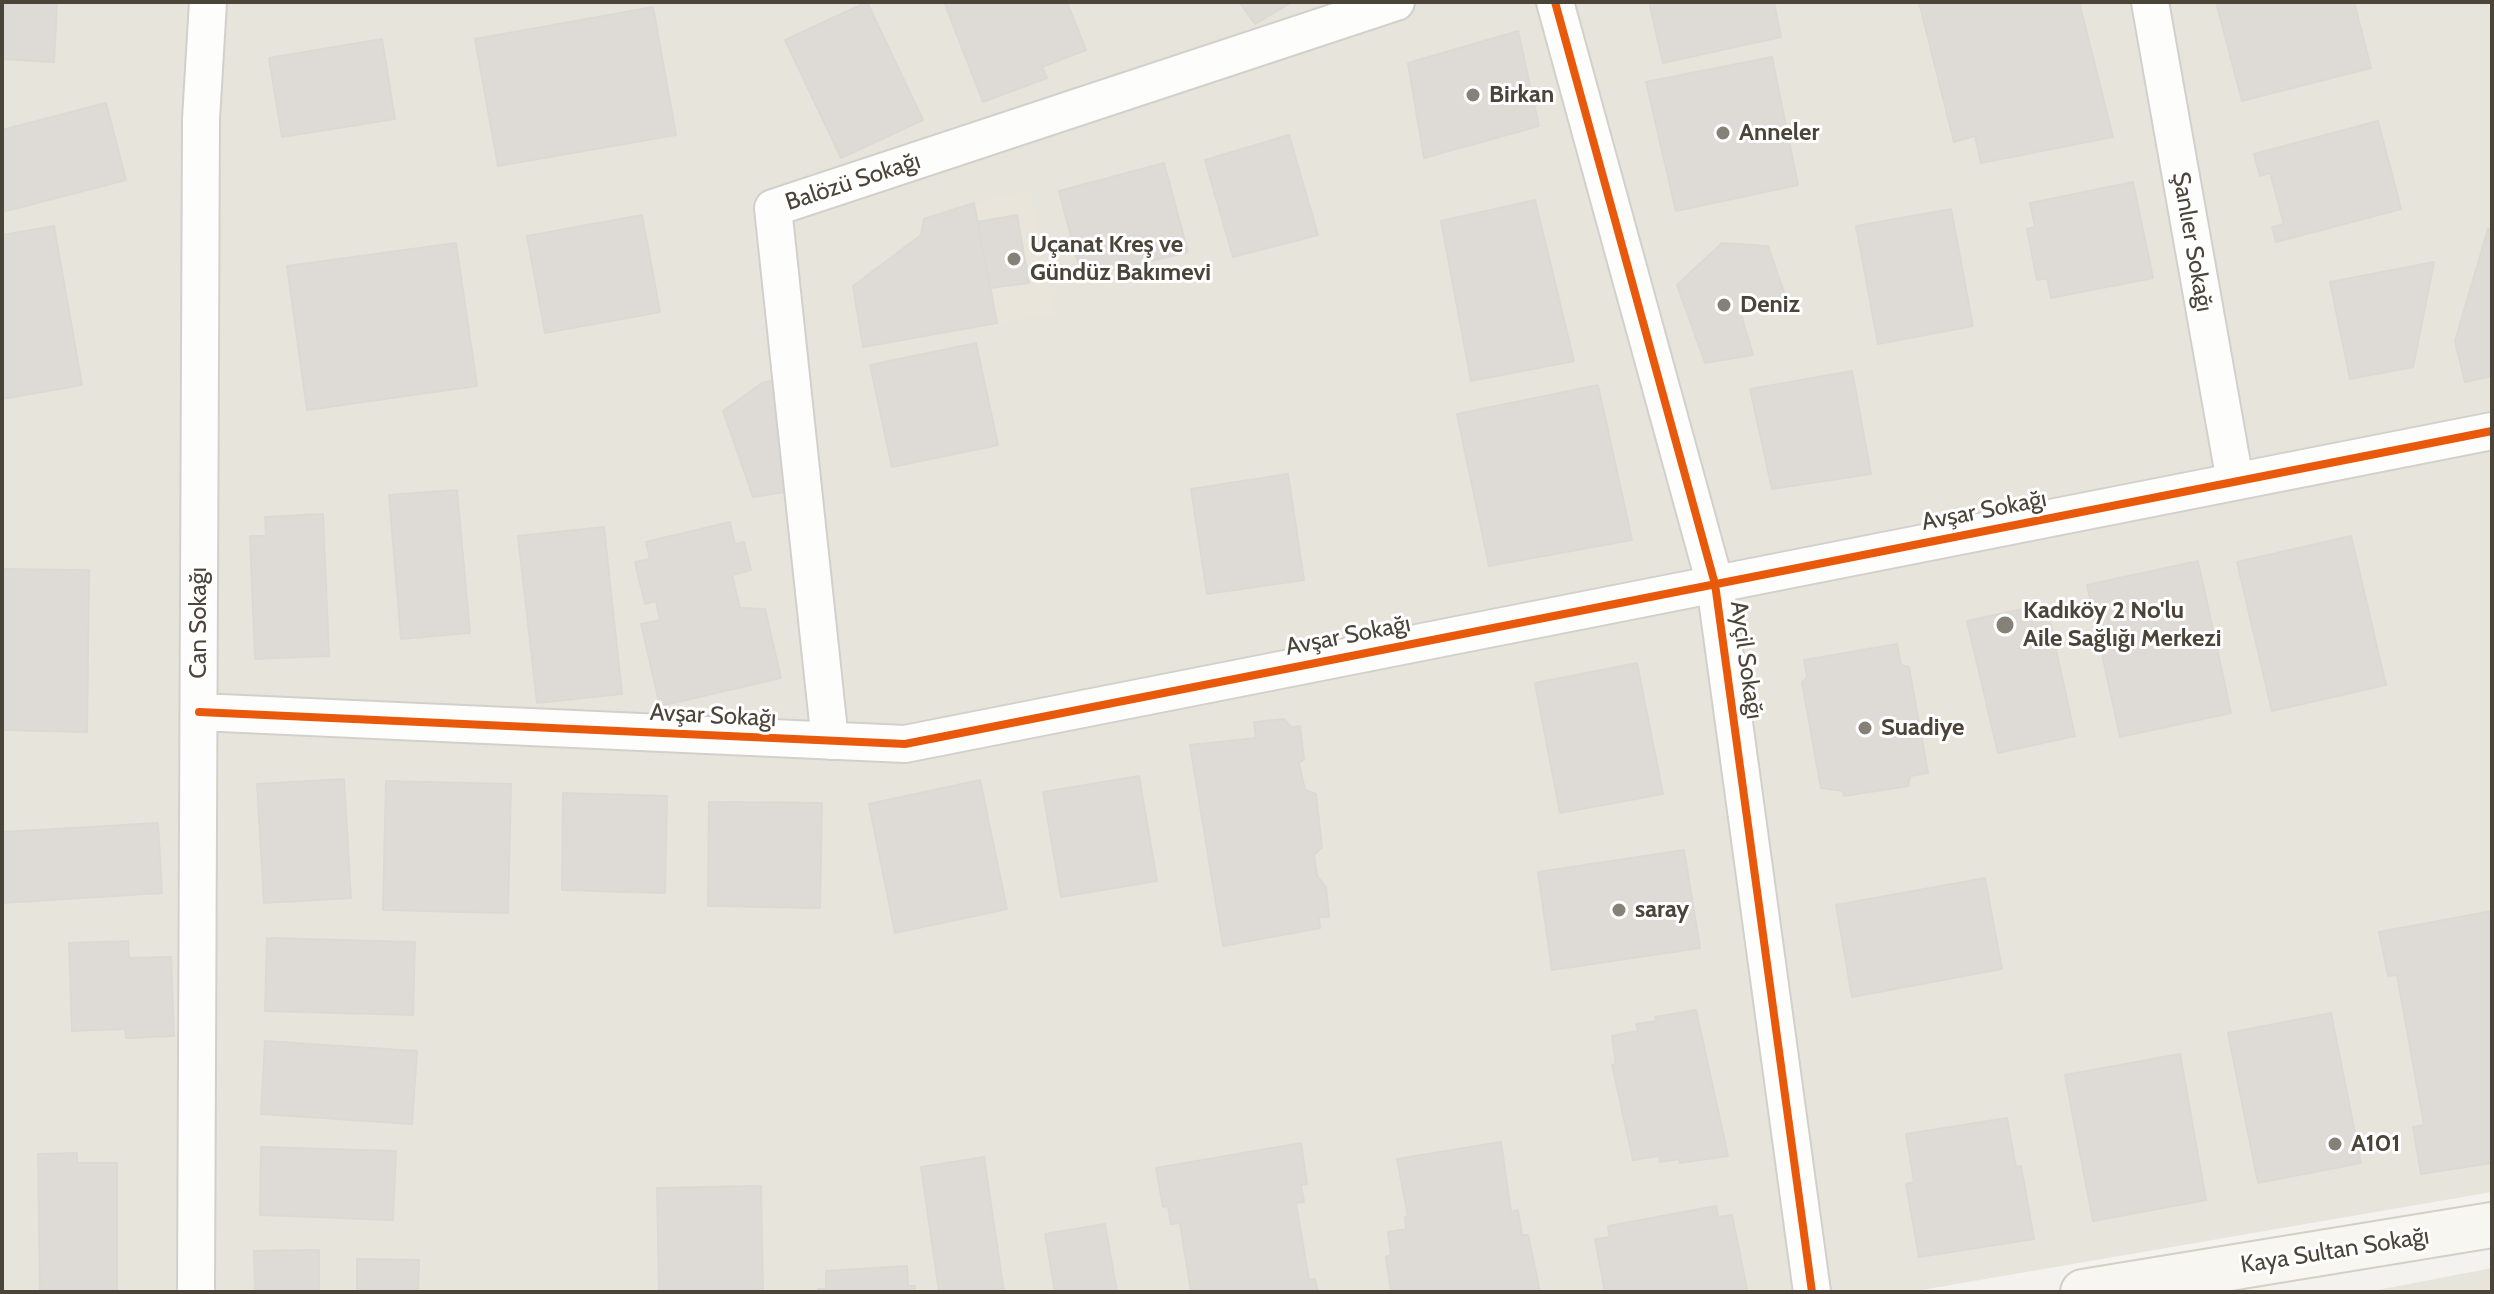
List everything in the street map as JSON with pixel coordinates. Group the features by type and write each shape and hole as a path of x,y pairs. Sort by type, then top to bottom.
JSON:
{"street":[{"name":"Can Sokağı","path":"196,1292 201,119 208,2"},
{"name":"Balözü Sokağı","path":"830,741 773,208 1396,2"},
{"name":"Ayçil Sokağı","path":"1555,2 1715,584 1812,1292"},
{"name":"Şanlıer Sokağı","path":"2150,2 2235,481"},
{"name":"Avşar Sokağı","path":"199,712 905,744 2492,431"},
{"name":"Kaya Sultan Sokağı","path":"2083,1292 2492,1225"}],"shaded area":[{"path":"2,2 2492,2 2492,1192 1910,1292 2,1292"},
{"name":"Uçanat Kreş ve Gündüz Bakımevi","path":"1030,191 1054,314 997,323 974,203"},
{"path":"2492,1268 2492,1292 2367,1292"}],"building":[{"path":"2,2 57,2 54,62 2,59"},
{"path":"867,2 923,120 841,158 785,40"},
{"path":"944,2 1067,2 1086,50 1042,67 1047,78 983,102"},
{"path":"1239,2 1292,2 1255,24"},
{"path":"1649,2 1774,2 1781,37 1663,63"},
{"path":"1919,2 2079,2 2113,137 1981,163 1975,136 1954,142"},
{"path":"2216,2 2354,2 2371,68 2242,101"},
{"path":"653,7 676,135 498,166 475,39"},
{"name":"Birkan","path":"1518,31 1539,126 1424,158 1408,63"},
{"path":"382,39 395,119 282,137 269,58"},
{"name":"Anneler","path":"1772,57 1798,185 1676,211 1646,82"},
{"path":"106,103 126,180 2,212 2,130"},
{"path":"2378,121 2401,209 2276,242 2272,227 2284,224 2270,173 2260,176 2254,154"},
{"path":"1289,135 1318,235 1233,257 1205,160"},
{"path":"1164,163 1188,252 1082,278 1059,191"},
{"path":"2133,182 2153,278 2051,298 2047,278 2037,280 2027,229 2035,227 2030,203"},
{"path":"1535,200 1574,361 1471,381 1441,221"},
{"path":"974,203 997,323 863,347 853,286 921,235 924,219"},
{"path":"1951,209 1973,326 1878,344 1856,226"},
{"path":"642,215 660,312 545,333 527,236"},
{"path":"1017,215 1029,283 990,288 977,222"},
{"path":"54,226 82,385 2,399 2,235"},
{"path":"2492,228 2492,376 2465,382 2455,341 2488,229"},
{"path":"456,243 477,386 307,410 287,266"},
{"name":"Deniz","path":"1722,243 1768,246 1786,298 1740,311 1753,355 1705,363 1677,285"},
{"path":"2434,262 2413,367 2350,379 2330,282"},
{"path":"976,343 998,445 892,467 870,365"},
{"path":"1852,371 1871,474 1772,489 1750,389"},
{"path":"772,381 781,386 792,491 753,497 723,411 762,383"},
{"path":"1598,385 1632,540 1489,566 1457,414"},
{"path":"1288,474 1304,580 1207,594 1191,489"},
{"path":"457,490 470,633 401,639 389,495"},
{"path":"323,514 329,656 255,659 250,536 266,536 265,517"},
{"path":"730,522 735,544 744,542 751,570 732,575 740,608 765,609 781,678 660,706 641,624 660,620 656,601 645,604 635,562 650,559 646,542"},
{"path":"604,527 622,694 537,703 518,536"},
{"path":"2351,536 2386,685 2272,711 2237,562"},
{"path":"2198,561 2231,713 2120,737 2087,585"},
{"path":"2,569 89,570 87,732 2,730"},
{"path":"2046,604 2075,736 1998,753 1967,621"},
{"name":"Suadiye","path":"1897,644 1901,665 1909,667 1928,773 1910,776 1908,786 1844,796 1843,791 1821,788 1802,683 1807,677 1804,660"},
{"path":"1637,663 1663,794 1560,813 1535,683"},
{"path":"1284,719 1291,727 1300,726 1304,759 1299,763 1305,790 1316,794 1322,847 1314,855 1317,876 1326,887 1329,917 1319,917 1320,928 1223,946 1190,745 1256,738 1254,722"},
{"path":"1139,776 1157,881 1061,897 1043,792"},
{"path":"344,779 351,898 264,903 257,784"},
{"path":"980,780 1007,909 895,933 869,804"},
{"path":"386,781 511,784 508,913 383,910"},
{"path":"563,793 667,796 665,893 562,890"},
{"path":"709,802 822,803 820,908 708,906"},
{"path":"158,823 162,893 2,903 2,832"},
{"name":"saray","path":"1684,850 1700,948 1552,970 1538,872"},
{"path":"1985,878 2002,969 1852,997 1836,905"},
{"path":"2492,911 2492,1163 2421,1174 2413,1127 2424,1125 2397,975 2388,976 2379,932"},
{"path":"267,938 415,942 413,1015 265,1011"},
{"path":"128,941 129,958 171,957 174,1036 126,1038 125,1029 72,1031 69,943"},
{"path":"1696,1010 1728,1156 1680,1163 1679,1159 1660,1162 1659,1156 1633,1160 1612,1065 1616,1064 1612,1036 1638,1031 1636,1024 1657,1021 1655,1017"},
{"path":"2331,1013 2361,1163 2258,1183 2228,1033"},
{"path":"265,1041 417,1051 412,1124 261,1114"},
{"path":"2180,1054 2206,1200 2093,1221 2065,1075"},
{"path":"2007,1118 2016,1167 2021,1166 2034,1239 1919,1257 1906,1184 1914,1182 1906,1134"},
{"path":"1501,1142 1511,1212 1518,1210 1522,1235 1528,1235 1540,1292 1391,1292 1386,1257 1391,1255 1388,1232 1406,1229 1405,1217 1408,1216 1397,1159"},
{"path":"1301,1143 1307,1184 1301,1185 1304,1202 1296,1203 1309,1280 1315,1279 1318,1292 1191,1292 1180,1223 1171,1224 1168,1206 1163,1207 1156,1168"},
{"path":"261,1147 396,1151 393,1220 260,1215"},
{"path":"77,1153 77,1163 117,1163 117,1292 40,1292 38,1154"},
{"path":"984,1157 1004,1292 939,1292 921,1167"},
{"path":"761,1186 763,1292 659,1292 657,1188"},
{"path":"1716,1206 1718,1217 1732,1215 1747,1289 1732,1292 1605,1292 1595,1239 1610,1237 1608,1226"},
{"path":"1105,1224 1117,1292 1055,1292 1045,1234"},
{"path":"319,1250 319,1292 255,1292 254,1251"},
{"path":"357,1259 419,1260 418,1292 357,1292"},
{"path":"907,1266 908,1286 915,1286 915,1292 819,1292 818,1289 826,1289 826,1271"}],"cycle path":[{"path":"1555,2 1715,584 1812,1292"},
{"path":"199,712 905,744 2492,431"}],"place":[{"name":"Birkan","path":"1473,95"},
{"name":"Anneler","path":"1723,133"},
{"name":"Uçanat Kreş ve Gündüz Bakımevi","path":"1014,259"},
{"name":"Deniz","path":"1724,305"},
{"name":"Kadıköy 2 No'lu Aile Sağlığı Merkezi","path":"2005,625"},
{"name":"Suadiye","path":"1865,728"},
{"name":"saray","path":"1619,910"},
{"name":"A101","path":"2335,1144"}]}
